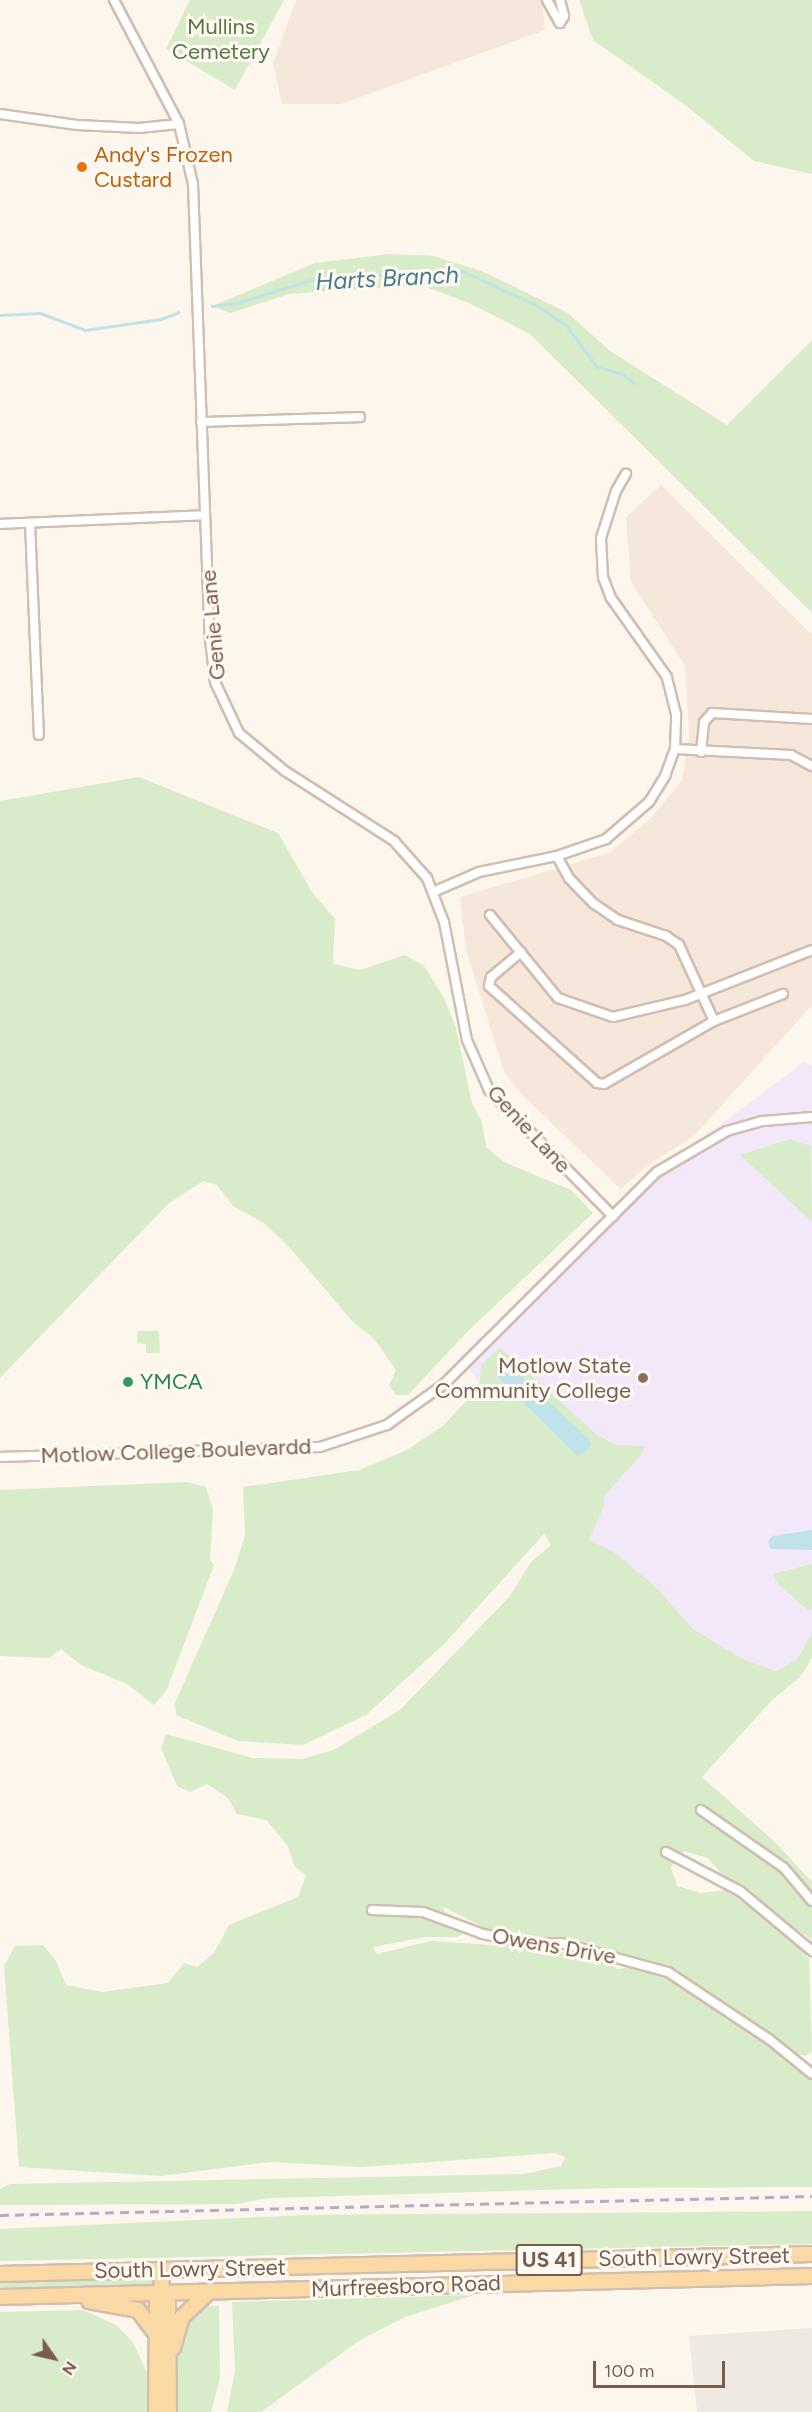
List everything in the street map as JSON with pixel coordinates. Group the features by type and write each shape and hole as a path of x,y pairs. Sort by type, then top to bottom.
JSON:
{"main road":[{"name":"South Lowry Street","path":"0,2274 812,2254"},
{"path":"156,2412 157,2302 161,2296 162,2270"},
{"name":"Murfreesboro Road","path":"0,2296 161,2296 210,2291 812,2276"},
{"path":"170,2358 182,2317 210,2291"},
{"path":"40,2295 138,2310 156,2334"},
{"path":"161,2296 168,2302 169,2412"}],"street":[{"name":"Genie Lane","path":"114,0 179,124 193,184 205,515 215,682 239,734 285,771 394,841 427,878 444,922 467,1041 489,1090 613,1216"},
{"path":"548,0 554,18 560,23 564,16 560,0"},
{"path":"0,114 77,125 139,128 179,124"},
{"path":"201,422 360,417"},
{"path":"433,892 479,872 557,856 606,839 632,820 649,802 675,749 676,714 667,677 611,598 603,577 601,538 626,474"},
{"path":"0,524 205,515"},
{"path":"30,523 39,735"},
{"path":"702,752 704,722 712,713 812,719"},
{"path":"675,749 791,755 812,766"},
{"path":"557,856 568,878 594,904 618,920 666,936 679,945 714,1021"},
{"path":"490,915 558,998 613,1017 646,1012 701,994 812,950"},
{"path":"521,952 491,977 489,986 597,1083 604,1084 714,1021 783,994"},
{"name":"Motlow College Boulevardd","path":"0,1457 320,1447 387,1425 443,1385 657,1172 727,1131 762,1121 812,1117"},
{"path":"701,1810 784,1868 812,1901"},
{"path":"666,1852 740,1891 812,1951"},
{"name":"Owens Drive","path":"372,1910 423,1912 483,1934 531,1944 561,1943 668,1972 769,2039 812,2074"}],"shaded area":[{"path":"296,0 542,0 545,30 341,104 282,104 273,63"},
{"path":"661,485 812,635 812,1005 695,1135 644,1168 621,1189 525,1098 504,1072 466,950 460,897 609,853 651,818 682,780 689,736 685,666 631,582 626,517"},
{"name":"Motlow State Community College","path":"804,1062 812,1066 812,1631 798,1659 776,1671 745,1660 693,1629 655,1586 589,1540 465,1363 657,1172"},
{"path":"812,2328 812,2412 697,2412 689,2336"}],"green space":[{"name":"Mullins Cemetery","path":"190,0 284,0 235,90 166,49"},
{"path":"579,0 812,0 812,174 754,161 684,104 593,40"},
{"path":"389,254 433,256 484,272 568,313 610,351 727,425 812,340 812,613 530,334 469,303 421,285 289,294 230,313 212,306 315,263"},
{"path":"139,777 278,833 312,892 335,919 333,964 360,970 405,955 424,966 444,998 456,1028 472,1103 482,1122 486,1147 504,1162 571,1190 593,1213 468,1331 408,1395 396,1395 389,1385 396,1370 374,1339 352,1321 291,1249 264,1223 233,1206 217,1185 203,1181 168,1204 0,1378 0,801"},
{"path":"790,1139 811,1146 812,1222 740,1155"},
{"path":"137,1331 159,1331 160,1353 146,1353 146,1344 137,1343"},
{"path":"500,1347 597,1435 616,1445 645,1446 640,1456 604,1496 605,1504 589,1540 614,1552 655,1586 693,1629 745,1660 776,1671 798,1659 812,1631 812,1658 800,1677 773,1699 702,1777 775,1842 812,1882 812,1940 725,1878 708,1858 684,1851 671,1867 677,1886 701,1893 727,1890 778,1929 809,1958 812,2051 806,2056 794,2053 717,1998 668,1970 617,1959 601,1949 567,1940 515,1937 487,1929 444,1907 444,1911 475,1928 457,1937 426,1937 373,1947 377,1954 431,1941 506,1946 595,1956 618,1969 629,1967 668,1977 776,2049 812,2080 812,2187 613,2188 271,2198 235,2204 0,2205 0,2189 10,2184 524,2174 561,2166 565,2157 555,2153 362,2167 270,2162 160,2176 19,2167 4,1966 15,1946 43,1945 56,1961 66,1985 102,1992 168,1983 184,1963 197,1967 214,1953 229,1925 298,1897 306,1875 294,1866 288,1846 266,1820 237,1814 228,1798 207,1784 190,1792 177,1786 161,1748 166,1734 253,1758 302,1759 334,1750 401,1709 510,1596 531,1562 551,1545 544,1534 444,1644 366,1715 303,1745 238,1741 176,1715 175,1703 234,1570 245,1536 243,1487 359,1470 407,1450 444,1425 473,1393 480,1382 481,1365"},
{"path":"187,1482 206,1487 213,1510 210,1559 214,1565 167,1689 154,1705 127,1684 81,1665 61,1649 49,1658 0,1656 0,1490"},
{"path":"812,1564 812,1608 808,1610 779,1585 773,1574"},
{"path":"812,2211 812,2244 0,2261 0,2229 302,2215"},
{"path":"0,2280 152,2280 156,2283 153,2287 0,2291"},
{"path":"475,2295 405,2317 360,2340 261,2412 227,2412 235,2371 232,2302"},
{"path":"219,2306 220,2378 211,2412 163,2412 164,2307"},
{"path":"83,2310 116,2325 132,2341 151,2381 150,2412 0,2412 0,2312"}],"water":[{"path":"507,1363 590,1440 591,1445 585,1452 577,1456 496,1375"},
{"path":"812,1530 812,1550 771,1549 768,1542 772,1536"}],"waterway":[{"name":"Harts Branch","path":"212,306 236,303 311,280 416,273 448,276 462,271 534,304 566,325 596,366 622,374 634,383"},
{"name":"Harts Branch","path":"0,315 40,313 85,330 161,319 179,312"}],"railway":[{"path":"0,2215 812,2196"}],"place":[{"name":"Andy's Frozen Custard","path":"82,167"},
{"name":"Motlow State Community College","path":"643,1378"},
{"name":"YMCA","path":"128,1382"}]}
